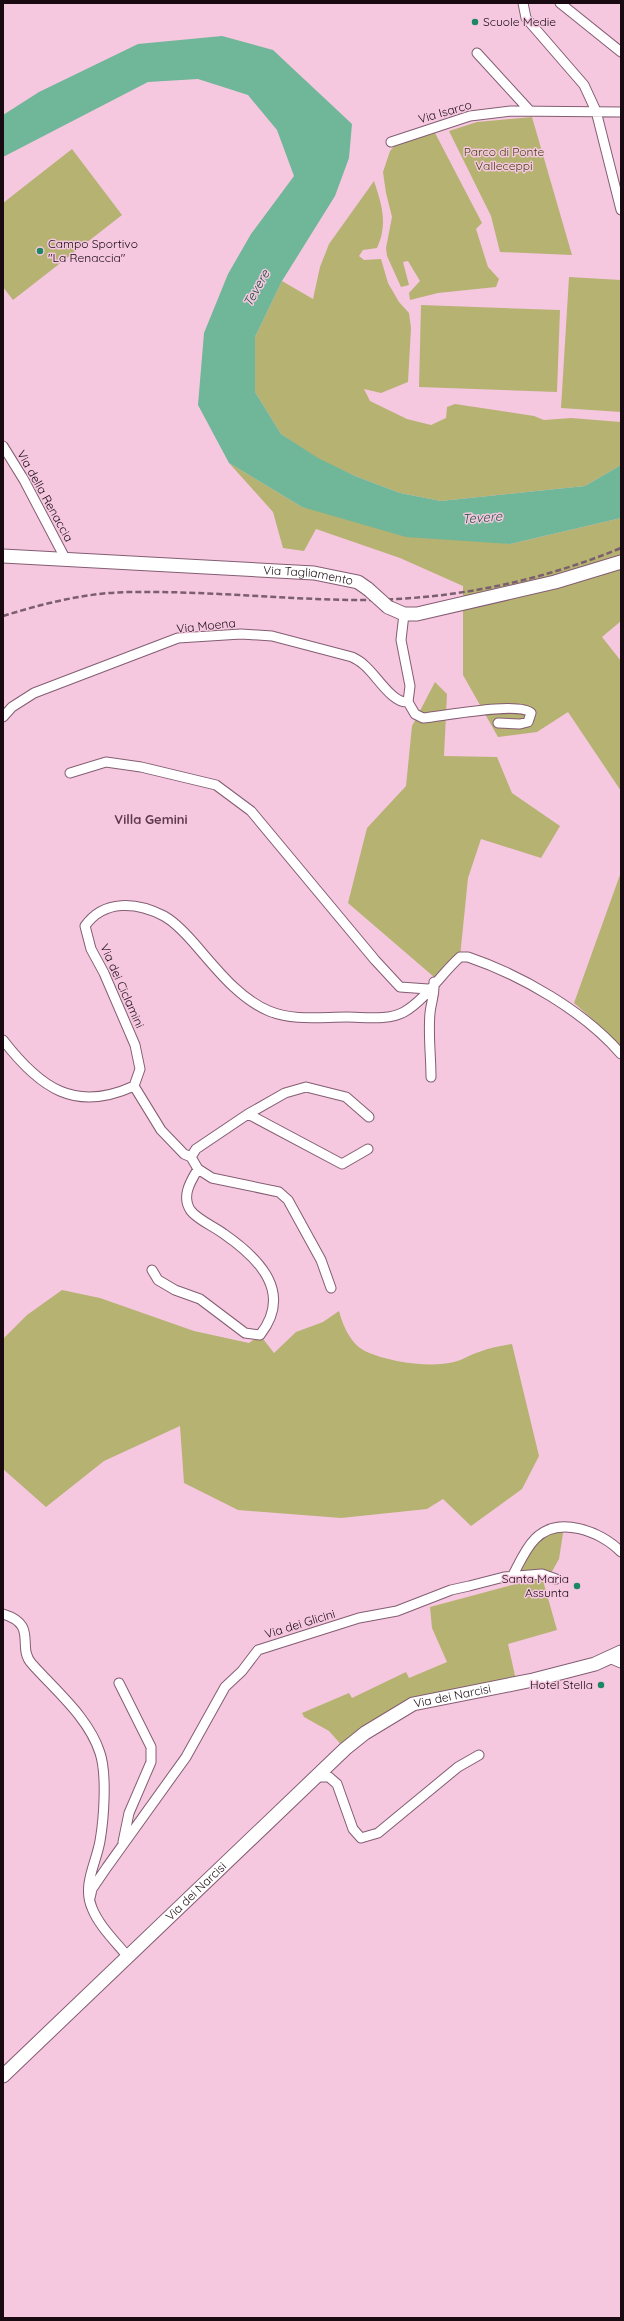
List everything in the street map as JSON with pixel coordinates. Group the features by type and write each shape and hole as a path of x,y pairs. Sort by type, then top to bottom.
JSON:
{"street":[{"path":"523,3 526,18 584,85 596,111 621,210"},
{"path":"560,3 621,52"},
{"path":"478,53 530,111"},
{"name":"Via Isarco","path":"391,142 470,116 511,111 621,112"},
{"name":"Via della Renaccia","path":"3,446 14,463 65,558"},
{"path":"3,463 14,463"},
{"name":"Via Tagliamento","path":"3,556 65,558 314,573 358,582 388,607 404,614 424,612 556,582 621,562"},
{"path":"404,614 401,640 410,686 408,702"},
{"name":"Via Moena","path":"3,717 12,707 34,693 178,638 241,634 272,636 352,657 363,664 396,699 403,702 408,702 415,714 423,718 510,707 527,709 532,713 528,722 520,724 498,723"},
{"path":"70,773 106,762 141,767 216,785 251,811 374,960 400,987 431,986 435,995 430,1011 429,1027 432,1077"},
{"name":"Via dei Ciclamini","path":"134,1086 140,1069 135,1045 104,973 91,949 85,926 92,916 109,906 131,905 164,916 184,933 221,974 247,998 268,1011 289,1018 386,1017 403,1012 422,997 460,957 481,961 535,986 609,1040 621,1054"},
{"path":"3,1040 39,1079 58,1092 100,1098 116,1094 134,1086 161,1130 184,1154 191,1157 198,1169 212,1178 279,1192 288,1200 321,1260 332,1288"},
{"path":"191,1157 196,1149 248,1114 285,1093 306,1087 346,1097 370,1116"},
{"path":"248,1114 342,1164 368,1149"},
{"path":"152,1270 158,1280 175,1290 200,1299 245,1333 260,1335 270,1323 274,1306 274,1292 268,1277 241,1247 192,1212 187,1200 188,1186 198,1169"},
{"path":"512,1576 534,1539 548,1529 564,1527 580,1529 599,1535 620,1549"},
{"name":"Via dei Glicini","path":"90,1898 92,1889 122,1846 151,1809 186,1757 225,1687 242,1671 258,1650 359,1618 398,1610 451,1590 512,1576 542,1574 556,1579"},
{"path":"3,1614 20,1621 24,1630 31,1663 83,1722 100,1753 104,1795 100,1841 87,1889 96,1915 128,1957"},
{"name":"Via dei Narcisi","path":"3,2076 365,1733 413,1704 533,1680 595,1664 615,1661 621,1652"},
{"name":"Via dei Glicini","path":"119,1683 151,1747 151,1762 129,1813 122,1846"},
{"path":"317,1777 329,1778 338,1784 353,1829 361,1838 378,1833 458,1767 479,1755"}],"green space":[{"name":"Parco di Ponte Valleceppi","path":"532,117 572,255 500,252 491,216 449,131 477,122"},
{"path":"434,131 482,223 476,229 488,267 499,279 496,287 438,293 410,300 409,293 420,281 408,261 403,262 409,285 401,287 387,256 386,248 392,217 383,172 390,151 396,144"},
{"name":"Campo Sportivo \"La Renaccia\"","path":"72,149 122,215 13,300 3,287 3,203"},
{"path":"374,181 383,214 382,231 377,248 363,250 359,256 364,260 381,259 388,283 399,302 409,313 411,328 408,382 381,393 364,389 370,401 407,419 431,425 446,418 447,407 455,404 534,416 544,420 571,418 621,422 621,465 585,486 441,501 400,493 355,476 318,459 281,434 255,392 255,337 282,281 313,299 320,267 329,244"},
{"path":"569,277 621,280 621,412 561,408"},
{"path":"421,305 560,310 557,392 419,387"},
{"path":"229,463 302,507 510,544 621,518 621,621 602,637 621,661 621,791 568,712 537,732 498,737 463,675 463,586 400,558 316,529 304,551 283,548 273,512"},
{"path":"435,682 447,694 444,756 497,757 512,793 560,826 541,858 481,839 468,878 460,957 434,977 348,903 367,828 406,786 412,726"},
{"path":"621,872 621,1049 606,1031 574,1003"},
{"path":"62,1290 100,1298 194,1331 249,1343 260,1335 274,1353 296,1332 323,1322 339,1311 345,1329 356,1345 367,1352 387,1359 410,1363 445,1364 457,1361 487,1349 512,1344 539,1456 522,1489 471,1526 443,1499 427,1509 341,1518 238,1510 184,1483 180,1426 104,1461 46,1507 3,1469 3,1339 27,1315"},
{"path":"564,1527 559,1559 550,1575 512,1577 534,1539"},
{"path":"542,1577 557,1630 508,1644 516,1680 413,1704 345,1749 329,1731 304,1717 302,1713 349,1693 352,1698 406,1672 409,1678 447,1662 432,1628 430,1607"}],"water":[{"name":"Tevere","path":"222,36 273,50 352,124 349,158 335,196 282,281 255,337 255,392 281,434 318,458 355,476 400,493 441,501 585,486 621,465 621,518 510,544 406,537 302,507 229,463 198,405 204,333 228,274 251,234 294,176 277,130 248,95 198,79 148,82 3,157 3,115 39,92 138,44"}],"railway":[{"path":"3,616 67,599 117,592 160,592 353,600 422,597 490,588 523,580 556,571 621,548"}],"place":[{"name":"Scuole Medie","path":"475,22"},
{"name":"Campo Sportivo \"La Renaccia\"","path":"40,251"},
{"name":"Santa Maria Assunta","path":"577,1586"},
{"name":"Hotel Stella","path":"601,1685"}],"district":[{"name":"Villa Gemini","path":"151,819"}]}
